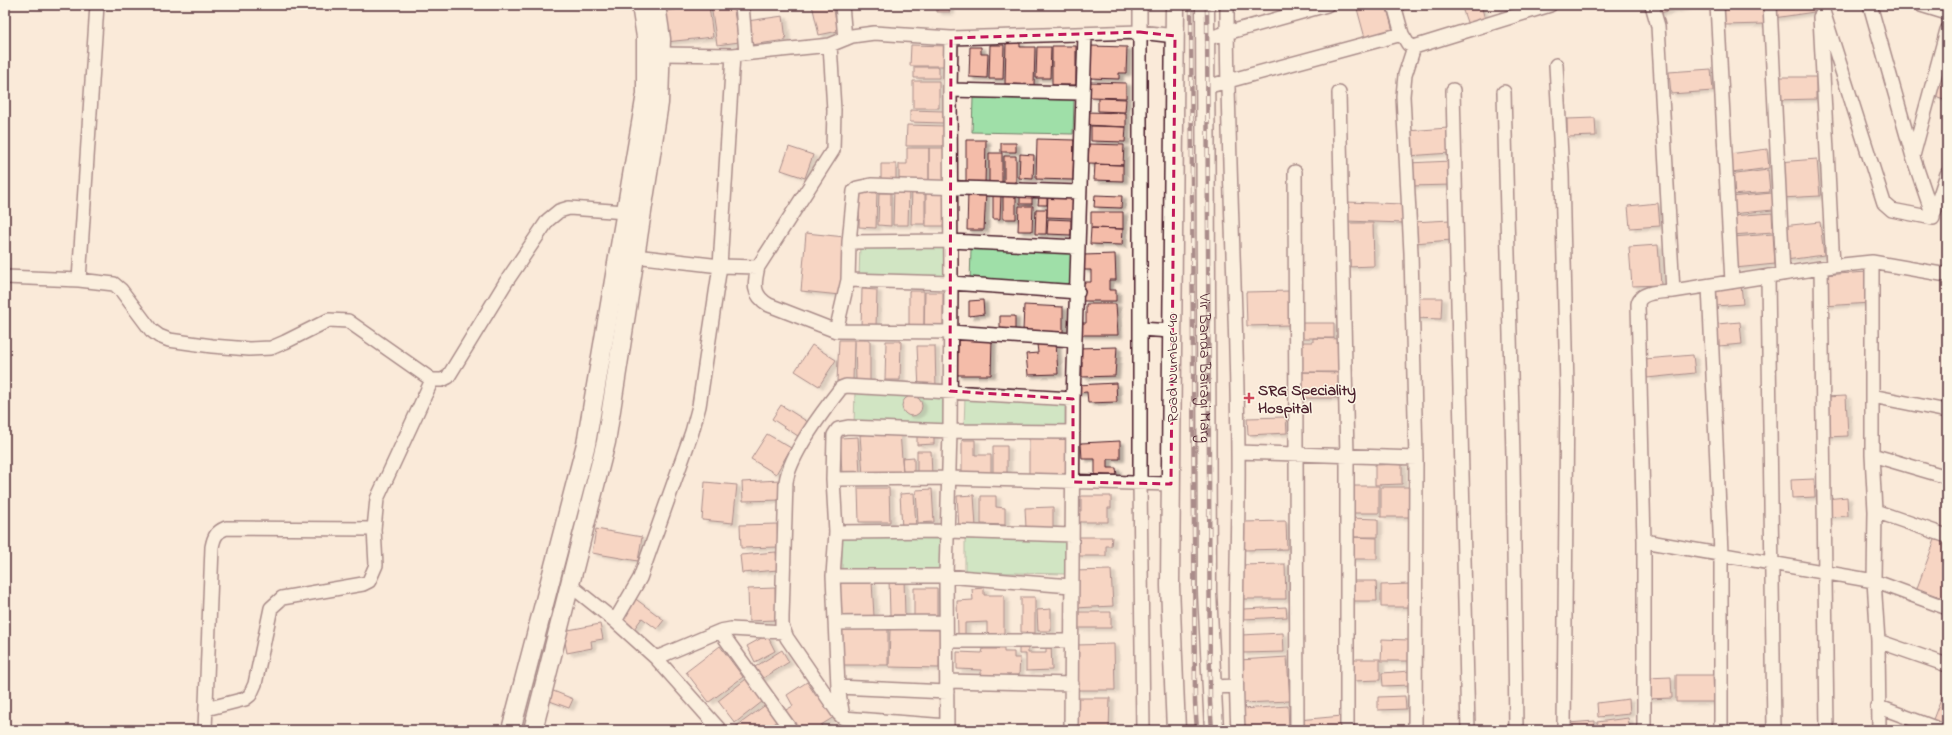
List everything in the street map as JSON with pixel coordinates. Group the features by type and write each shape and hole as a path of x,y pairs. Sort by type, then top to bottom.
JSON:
{"street":[{"path":"79,280 97,5"},
{"path":"511,730 586,444 646,94 646,37 641,5"},
{"path":"533,730 606,442 660,103 661,39 656,5"},
{"path":"615,621 640,578 692,432 704,378 720,266 740,54 742,5"},
{"path":"842,5 845,39"},
{"path":"1140,5 1140,483 1143,730"},
{"name":"Road Number 40","path":"1175,5 1170,586 1176,730"},
{"name":"Vir Banda Bairagi Marg","path":"1205,5 1207,592 1214,730"},
{"path":"1227,5 1227,82 1238,452 1236,686 1238,730"},
{"path":"1205,39 1327,5"},
{"path":"1394,5 1402,34 1408,44 1414,47 1550,5"},
{"path":"1652,5 1658,26 1673,291"},
{"path":"1717,5 1732,282"},
{"path":"1770,5 1783,274"},
{"path":"1820,5 1884,203 1892,210 1933,218 1933,216"},
{"path":"1820,5 1827,267 1827,730"},
{"path":"1870,5 1913,157 1933,216"},
{"path":"1921,5 1947,13"},
{"path":"1913,157 1947,30"},
{"path":"661,54 740,54 830,45 845,39 874,32 951,38 1086,35 1140,32 1175,36"},
{"path":"1206,87 1402,34"},
{"path":"1071,730 1073,399 1078,292 1077,247 1080,192 1082,93 1086,35"},
{"path":"951,38 950,90 951,188 950,241 951,283 950,332 950,391 950,431 946,576 947,728 844,718 839,714 784,632 782,617 786,482 790,465 815,423 841,388 846,386 950,391 1073,399"},
{"path":"830,45 834,110 833,150 758,267 754,290 763,302 836,330 950,332 1075,340"},
{"path":"1414,47 1405,75 1403,96 1411,253 1416,458 1415,730"},
{"path":"1556,65 1562,174 1567,389 1564,730"},
{"path":"950,90 1082,93"},
{"path":"1453,90 1468,730"},
{"path":"1504,92 1513,456 1516,730"},
{"path":"1339,93 1347,456 1347,730"},
{"path":"1296,172 1297,730"},
{"path":"1933,216 1947,174"},
{"path":"836,330 848,280 849,242 854,191 857,188 871,185 1080,192"},
{"path":"5,277 79,280 114,284 121,290 151,330 169,340 212,346 270,348 329,320 348,321 432,380 442,380 448,377 510,276 548,220 559,211 569,208 626,212"},
{"path":"849,242 950,241 1077,247"},
{"path":"635,256 720,266 758,267"},
{"path":"1872,262 1872,455 1876,511 1874,581 1878,641 1878,730"},
{"path":"1644,730 1644,541 1638,304 1640,298 1645,295 1827,267 1872,262 1947,275"},
{"path":"1768,276 1774,730"},
{"path":"848,280 951,283 1078,292"},
{"path":"1709,286 1721,553 1721,730"},
{"path":"1140,329 1171,331"},
{"path":"206,709 245,698 250,695 255,684 271,608 276,602 282,598 363,584 369,581 376,565 374,529 375,507 380,491 432,380"},
{"path":"1872,396 1947,411"},
{"path":"844,718 838,687 833,576 836,532 832,479 834,435 838,429 848,427 950,431 1073,432"},
{"path":"1238,452 1416,458"},
{"path":"1872,455 1947,477"},
{"path":"832,479 948,478 1171,484"},
{"path":"1876,511 1947,536"},
{"path":"205,730 212,547 214,537 219,531 226,528 374,529"},
{"path":"836,532 948,531 1072,535"},
{"path":"1644,541 1721,553 1874,581 1947,608"},
{"path":"833,576 946,576 1071,586"},
{"path":"570,585 615,621 656,658 720,730"},
{"path":"836,622 946,622"},
{"path":"656,658 720,631 731,629 784,632"},
{"path":"720,631 791,730"},
{"path":"947,641 1071,641"},
{"path":"1878,641 1947,664"},
{"path":"838,687 1072,684"},
{"path":"1212,687 1236,686"},
{"path":"1877,706 1940,730"}],"highlighted area":[{"path":"1140,32 1175,36 1171,484 1073,482 1073,399 950,391 951,38"}],"green space":[{"path":"973,98 1074,100 1073,134 972,132"},
{"path":"860,244 948,246 948,279 859,278"},
{"path":"971,249 1072,251 1071,284 970,282"},
{"path":"855,392 943,394 943,425 854,423"},
{"path":"965,397 1065,403 1065,427 964,427"},
{"path":"842,537 943,539 942,573 842,570"},
{"path":"965,539 1066,541 1065,574 965,572"}],"building":[{"path":"711,5 733,5 739,42 717,45"},
{"path":"812,5 833,5 838,31 819,35"},
{"path":"937,5 950,5 950,12 937,12"},
{"path":"1356,5 1386,5 1393,31 1365,38"},
{"path":"1461,5 1481,5 1486,23 1469,28"},
{"path":"1654,5 1693,5 1656,14"},
{"path":"1724,5 1764,5 1765,24 1725,25"},
{"path":"1772,5 1813,5 1814,12 1774,18"},
{"path":"709,6 713,37 666,42 663,11"},
{"path":"783,16 786,40 751,45 747,21"},
{"path":"1006,43 1020,43 1020,47 1035,47 1034,85 1005,84"},
{"path":"911,45 947,46 946,66 910,66"},
{"path":"990,45 1004,45 1003,79 989,79"},
{"path":"1052,46 1076,46 1076,85 1052,85"},
{"path":"1091,46 1127,47 1126,73 1119,73 1119,79 1090,78"},
{"path":"970,47 981,47 981,54 988,54 987,78 969,77"},
{"path":"1037,47 1051,47 1050,78 1036,78"},
{"path":"1942,61 1947,63 1947,100 1932,95"},
{"path":"914,67 939,67 939,78 914,78"},
{"path":"1711,69 1713,91 1671,94 1669,72"},
{"path":"1776,77 1816,77 1816,99 1776,100"},
{"path":"913,81 939,81 939,108 913,108"},
{"path":"1089,82 1126,83 1126,98 1089,97"},
{"path":"1098,98 1126,99 1125,112 1098,111"},
{"path":"910,110 943,111 943,123 910,122"},
{"path":"1086,112 1126,113 1126,127 1086,125"},
{"path":"1595,118 1596,136 1567,137 1567,119"},
{"path":"907,125 946,126 945,146 906,146"},
{"path":"1091,126 1126,127 1125,142 1091,141"},
{"path":"1448,128 1450,153 1408,156 1407,131"},
{"path":"1037,139 1074,140 1073,180 1036,179"},
{"path":"966,140 986,140 985,184 966,183"},
{"path":"1001,143 1016,143 1016,152 1001,152"},
{"path":"1089,144 1124,145 1123,165 1088,164"},
{"path":"789,147 813,155 805,178 781,170"},
{"path":"907,148 929,148 929,182 899,182 899,164 907,164"},
{"path":"929,148 946,148 946,182 929,182"},
{"path":"1767,149 1769,168 1732,173 1729,154"},
{"path":"989,153 1002,153 1002,183 989,183"},
{"path":"1020,154 1034,155 1033,179 1019,178"},
{"path":"1004,156 1016,156 1016,183 1004,183"},
{"path":"1817,159 1820,196 1781,198 1779,162"},
{"path":"1451,161 1452,185 1409,186 1408,163"},
{"path":"881,164 896,164 896,181 881,181"},
{"path":"1095,164 1123,165 1123,181 1094,180"},
{"path":"1768,170 1770,192 1731,195 1729,175"},
{"path":"894,189 909,189 908,225 893,225"},
{"path":"912,189 925,189 925,224 911,224"},
{"path":"860,190 877,190 876,228 859,227"},
{"path":"968,191 986,191 984,230 967,230"},
{"path":"926,192 944,192 944,226 926,226"},
{"path":"1020,192 1032,192 1032,204 1020,204"},
{"path":"879,193 891,193 891,226 878,225"},
{"path":"1772,193 1773,210 1731,214 1730,197"},
{"path":"993,194 1001,194 1000,219 993,219"},
{"path":"1003,194 1016,194 1016,219 1003,219"},
{"path":"1048,194 1073,195 1072,218 1047,217"},
{"path":"1095,195 1122,196 1121,208 1094,207"},
{"path":"1039,196 1047,196 1047,205 1038,205"},
{"path":"1346,202 1404,204 1404,223 1346,221"},
{"path":"1658,203 1660,226 1630,228 1628,206"},
{"path":"1019,206 1033,206 1032,231 1018,231"},
{"path":"1036,209 1047,209 1046,234 1035,234"},
{"path":"1091,212 1123,212 1123,229 1091,228"},
{"path":"1772,213 1773,232 1732,235 1730,216"},
{"path":"1048,219 1071,220 1071,235 1047,234"},
{"path":"1450,220 1452,240 1414,243 1413,222"},
{"path":"1820,222 1824,255 1786,260 1782,226"},
{"path":"1346,223 1373,223 1374,266 1347,267"},
{"path":"1091,228 1123,229 1122,245 1090,244"},
{"path":"806,233 845,237 840,295 801,291"},
{"path":"1773,234 1775,264 1735,268 1732,237"},
{"path":"1658,245 1661,285 1632,286 1629,247"},
{"path":"1115,254 1116,280 1109,280 1109,290 1116,290 1116,301 1083,301 1083,282 1091,282 1091,270 1083,270 1083,255"},
{"path":"1868,272 1870,303 1824,306 1822,275"},
{"path":"1741,285 1743,304 1716,306 1715,287"},
{"path":"862,289 877,290 876,327 861,327"},
{"path":"909,291 924,291 924,328 909,328"},
{"path":"1289,291 1290,325 1247,326 1246,292"},
{"path":"925,292 943,292 943,328 924,328"},
{"path":"1416,298 1442,298 1441,319 1415,318"},
{"path":"983,300 984,314 969,316 969,301"},
{"path":"1086,304 1116,304 1118,335 1079,335 1079,323 1086,323"},
{"path":"1024,305 1063,307 1063,333 1023,331"},
{"path":"1000,316 1015,316 1015,330 1000,330"},
{"path":"1740,322 1742,344 1719,346 1717,324"},
{"path":"1297,323 1334,323 1334,338 1298,338"},
{"path":"1313,338 1341,339 1340,372 1299,372 1300,342 1313,342"},
{"path":"958,339 992,339 991,375 957,375"},
{"path":"839,340 854,340 853,381 837,381"},
{"path":"855,340 870,340 870,381 856,381"},
{"path":"886,341 901,341 900,380 885,380"},
{"path":"1056,343 1058,374 1028,375 1026,354 1038,353 1037,344"},
{"path":"812,345 836,360 819,386 795,371"},
{"path":"917,346 935,346 936,389 919,390"},
{"path":"1117,347 1115,376 1082,377 1082,362 1077,363 1077,348"},
{"path":"1693,355 1695,373 1647,378 1645,359"},
{"path":"1299,372 1341,373 1341,398 1299,398"},
{"path":"1116,383 1117,402 1088,403 1087,392 1076,393 1076,385"},
{"path":"908,396 916,396 922,402 922,410 916,416 908,416 902,410 902,402"},
{"path":"1846,396 1848,436 1826,437 1824,397"},
{"path":"781,405 811,424 801,438 772,419"},
{"path":"1286,417 1287,433 1248,435 1247,418"},
{"path":"900,432 903,472 863,475 860,435"},
{"path":"767,434 791,448 776,474 751,459"},
{"path":"934,435 934,444 917,445 917,436"},
{"path":"858,437 860,473 842,474 840,438"},
{"path":"1029,438 1071,439 1071,478 1029,477"},
{"path":"962,440 975,440 975,455 991,455 991,477 962,476"},
{"path":"1120,441 1120,459 1108,459 1108,468 1116,468 1117,475 1095,476 1095,459 1082,459 1081,443"},
{"path":"993,446 1007,446 1007,473 993,473"},
{"path":"917,451 931,451 932,476 917,476"},
{"path":"914,457 914,472 903,473 902,458"},
{"path":"1402,464 1402,484 1375,485 1375,465"},
{"path":"1814,479 1815,497 1792,498 1791,480"},
{"path":"780,480 781,500 743,501 742,482"},
{"path":"705,482 737,485 733,523 702,520"},
{"path":"1351,486 1379,486 1379,513 1350,513"},
{"path":"1381,487 1409,487 1409,517 1381,517"},
{"path":"858,488 889,488 890,522 859,522"},
{"path":"932,489 934,522 918,523 916,490"},
{"path":"914,493 916,528 902,529 900,494"},
{"path":"974,495 976,527 959,528 957,496"},
{"path":"981,496 996,496 996,507 1005,508 1005,525 981,524"},
{"path":"1081,496 1111,496 1111,508 1108,508 1108,522 1077,522 1077,511 1081,511"},
{"path":"1847,497 1848,516 1826,517 1825,499"},
{"path":"1053,507 1053,528 1026,528 1025,508"},
{"path":"1350,518 1378,519 1378,537 1349,537"},
{"path":"1286,521 1287,549 1244,550 1243,522"},
{"path":"777,524 778,547 741,548 740,525"},
{"path":"596,529 642,537 638,561 592,553"},
{"path":"1076,537 1112,537 1111,546 1106,546 1106,556 1076,556"},
{"path":"1349,537 1377,538 1377,559 1349,559"},
{"path":"1936,537 1947,541 1947,587 1943,598 1917,588"},
{"path":"776,552 778,570 742,573 740,555"},
{"path":"1285,564 1286,599 1241,599 1240,565"},
{"path":"1111,570 1113,606 1075,608 1073,571"},
{"path":"889,579 904,579 905,615 890,615"},
{"path":"1349,581 1376,581 1377,601 1350,601"},
{"path":"872,582 874,616 839,617 838,583"},
{"path":"1409,584 1409,607 1381,607 1381,585"},
{"path":"775,588 776,620 749,621 748,589"},
{"path":"914,588 937,588 937,618 914,618"},
{"path":"984,588 984,595 1004,595 1004,633 987,634 987,622 965,623 965,634 958,634 957,601 973,600 972,589"},
{"path":"633,597 664,620 657,629 642,618 634,629 618,617"},
{"path":"1021,597 1035,597 1035,633 1021,632"},
{"path":"1286,607 1287,617 1243,619 1243,609"},
{"path":"1051,609 1051,631 1038,631 1037,610"},
{"path":"1074,612 1111,612 1111,628 1075,628"},
{"path":"600,624 603,639 591,641 592,648 567,653 563,631"},
{"path":"888,628 888,665 840,665 839,629"},
{"path":"890,629 940,630 939,668 889,667"},
{"path":"1283,633 1284,652 1242,653 1241,635"},
{"path":"767,635 775,651 755,662 747,646"},
{"path":"1382,639 1409,640 1409,661 1381,661"},
{"path":"1028,644 1028,653 1046,653 1046,644 1051,644 1052,670 1026,671 1026,654 1019,654 1019,645"},
{"path":"1114,644 1115,690 1076,690 1076,645"},
{"path":"720,646 743,677 709,702 686,672"},
{"path":"983,649 1004,649 1004,652 1014,652 1014,658 1020,658 1019,675 981,676 981,670 957,669 957,652 982,653"},
{"path":"782,650 789,662 757,682 750,670"},
{"path":"1287,657 1290,701 1242,703 1239,660"},
{"path":"1353,659 1380,659 1380,680 1353,681"},
{"path":"1410,671 1411,685 1383,686 1382,673"},
{"path":"1676,675 1713,675 1714,702 1676,702"},
{"path":"750,676 767,698 735,723 718,701"},
{"path":"1671,677 1672,698 1646,699 1646,678"},
{"path":"807,682 816,696 820,694 834,717 821,725 824,730 796,730 784,711 793,706 787,695"},
{"path":"1947,683 1947,727 1932,722"},
{"path":"551,690 573,699 569,708 547,700"},
{"path":"1405,696 1406,709 1378,710 1378,697"},
{"path":"1078,698 1110,698 1109,730 1078,730"},
{"path":"1629,699 1630,714 1598,717 1597,703"},
{"path":"767,704 779,720 766,730 735,730 734,728"},
{"path":"1288,706 1289,730 1242,730 1241,709"},
{"path":"1342,716 1344,730 1299,730 1298,720"},
{"path":"1628,718 1630,730 1598,730 1597,722"},
{"path":"1595,721 1595,730 1568,730 1568,723"}],"railway":[{"path":"1191,5 1195,702 1197,730"},
{"path":"1207,5 1210,702 1212,730"}],"place":[{"name":"SRG Speciality Hospital","path":"1249,398"}]}
